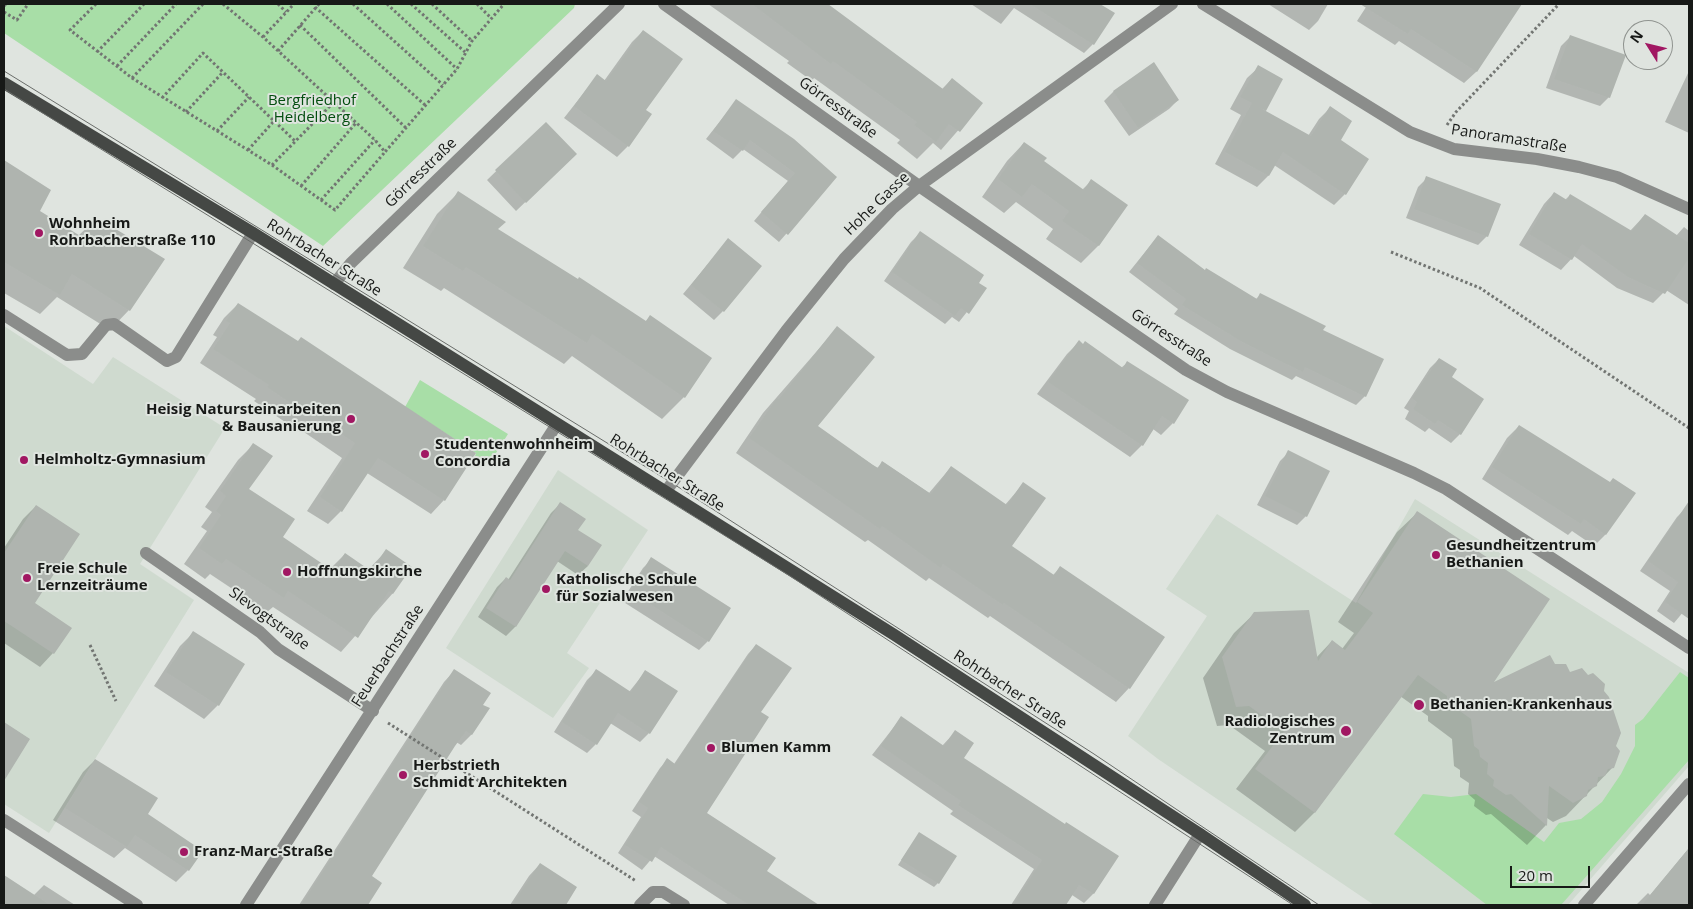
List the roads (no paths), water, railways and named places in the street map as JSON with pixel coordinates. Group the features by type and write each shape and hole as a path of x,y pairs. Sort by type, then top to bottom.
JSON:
{"main road":[{"name":"Rohrbacher Straße","path":"4,83 253,233 893,634 1200,834 1305,905"}],"street":[{"name":"Görresstraße","path":"334,284 351,263 619,4"},
{"name":"Görresstraße","path":"664,4 919,186 1186,370 1227,392 1414,473 1446,489 1689,648"},
{"name":"Hohe Gasse","path":"666,492 786,331 844,259 892,209 919,186 1172,4"},
{"name":"Panoramastraße","path":"1203,4 1410,132 1435,142 1475,152 1537,159 1617,177 1689,209"},
{"path":"4,315 67,354 82,354 106,325 114,324 168,360 176,357 253,233"},
{"name":"Feuerbachstraße","path":"246,905 557,424"},
{"name":"Slevogtstraße","path":"146,553 260,632 278,649 372,711"},
{"path":"1584,905 1689,784"},
{"path":"4,820 137,905"},
{"path":"1156,905 1200,834"},
{"path":"640,905 653,892 663,892 684,905"}],"tram line":[{"path":"4,71 672,483 1094,754 1319,905"},
{"path":"4,89 790,576 1293,905"}],"place":[{"name":"Wohnheim Rohrbacherstraße 110","path":"39,233"},
{"name":"Heisig Natursteinarbeiten & Bausanierung","path":"351,419"},
{"name":"Studentenwohnheim Concordia","path":"425,454"},
{"name":"Helmholtz-Gymnasium","path":"24,460"},
{"name":"Gesundheitzentrum Bethanien","path":"1436,555"},
{"name":"Hoffnungskirche","path":"287,572"},
{"name":"Freie Schule Lernzeiträume","path":"27,578"},
{"name":"Katholische Schule für Sozialwesen","path":"546,589"},
{"name":"Bethanien-Krankenhaus","path":"1419,705"},
{"name":"Radiologisches Zentrum","path":"1346,731"},
{"name":"Blumen Kamm","path":"711,748"},
{"name":"Herbstrieth Schmidt Architekten","path":"403,775"},
{"name":"Franz-Marc-Straße","path":"184,852"}],"park label":[{"name":"Bergfriedhof Heidelberg","path":"312,110"}]}
